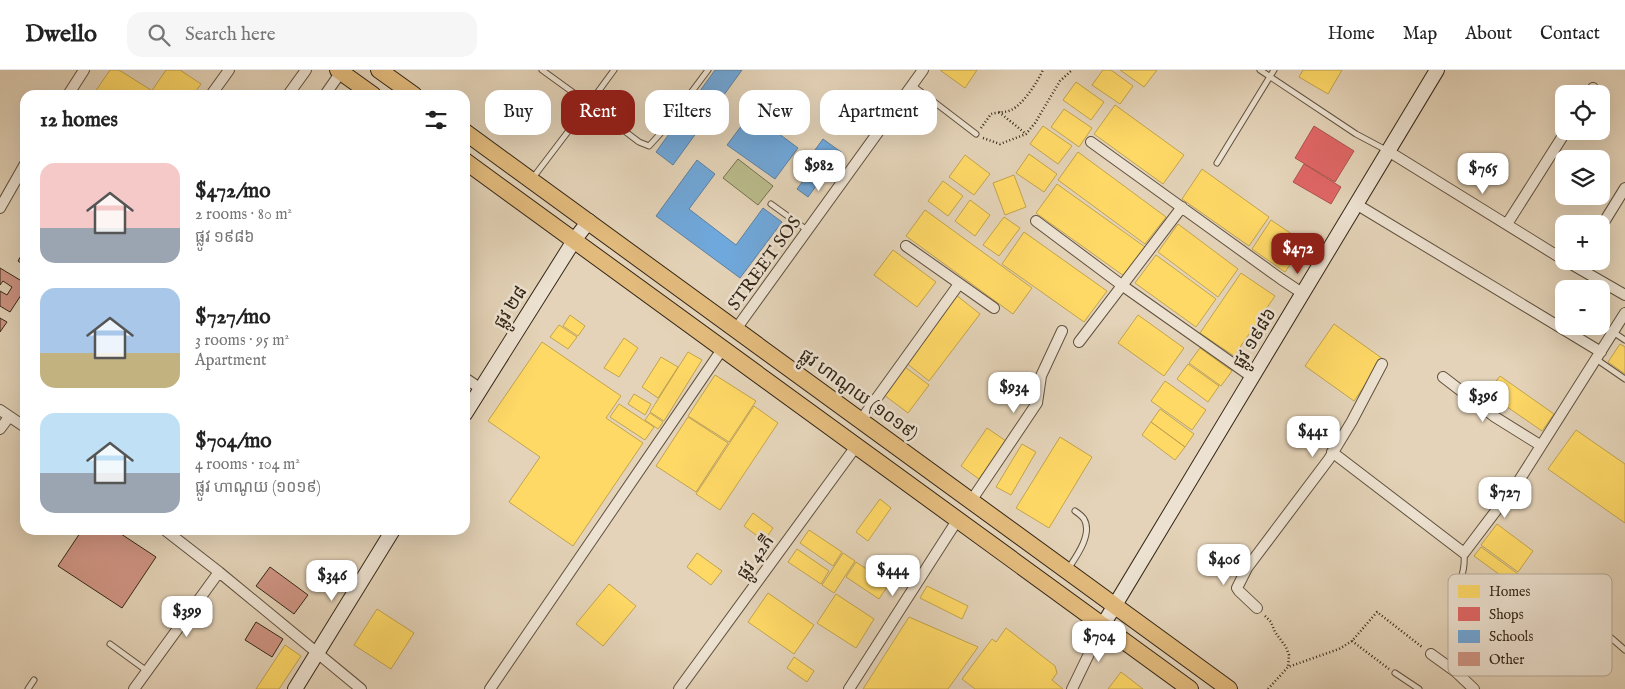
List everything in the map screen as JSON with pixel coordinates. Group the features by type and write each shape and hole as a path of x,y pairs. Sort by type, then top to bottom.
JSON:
{"main road":[{"path":"379,70 407,90"},
{"name":"ផ្លូវ ១៩៨៦","path":"1103,625 1437,70"},
{"path":"340,71 366,90"},
{"name":"ផ្លូវ ហាណូយ (១០១៩)","path":"470,136 1229,689"},
{"path":"470,165 1103,625 1179,686"},
{"name":"ផ្លូវ ២៨","path":"470,406 575,240 589,221"},
{"path":"295,689 391,535"}],"street":[{"path":"71,90 84,70"},
{"path":"215,90 229,70"},
{"path":"292,90 306,70"},
{"name":"STREET SOS","path":"736,329 923,70"},
{"path":"327,90 340,71"},
{"path":"1507,224 1560,140"},
{"path":"1091,142 1302,293"},
{"path":"1388,151 1555,254"},
{"path":"0,208 20,173"},
{"path":"1608,215 1625,188"},
{"path":"1356,204 1599,356"},
{"path":"1079,342 1182,207"},
{"path":"1036,221 1123,286 1252,377"},
{"path":"906,246 994,308"},
{"path":"1588,270 1625,295"},
{"path":"861,420 959,284"},
{"path":"1332,452 1464,553 1520,479 1625,313"},
{"path":"971,501 1037,403 1041,376 1062,331"},
{"path":"490,689 723,348"},
{"path":"1257,608 1239,592 1237,588 1239,582 1247,568 1307,489 1332,452 1352,421 1382,364"},
{"path":"1443,377 1494,417 1540,445"},
{"path":"470,381 481,389"},
{"path":"0,410 20,425"},
{"path":"0,429 9,417"},
{"name":"ផ្លូវ 42ភី","path":"679,689 857,445"},
{"path":"849,689 958,519"},
{"path":"171,535 361,689"},
{"path":"134,689 219,572"},
{"path":"1072,689 1103,625"},
{"path":"1431,654 1448,666"},
{"path":"1460,676 1474,689"}],"lane":[{"path":"542,70 570,90"},
{"path":"599,90 614,70"},
{"path":"630,135 649,146 708,70"},
{"path":"1260,70 1356,134 1388,151"},
{"path":"1217,163 1274,70"},
{"path":"912,85 976,134"},
{"path":"532,180 566,135"},
{"path":"772,204 807,230"},
{"path":"1614,332 1625,340"},
{"path":"1599,356 1625,379"},
{"path":"1067,571 1083,546 1085,536 1086,525 1084,519 1074,511"},
{"path":"1463,574 1464,553"},
{"path":"1612,640 1625,650"},
{"path":"110,644 147,672"},
{"path":"1395,673 1419,689"},
{"path":"28,689 34,680"}],"path":[{"path":"1043,70 1038,81 1026,96 1011,110 991,114 976,134 1000,144 1026,134 1035,124 1060,81 1072,70"},
{"path":"999,112 1026,134"},
{"path":"1257,608 1271,622 1275,632 1286,647 1289,655 1288,667"},
{"path":"1268,689 1288,667 1339,649 1352,641 1377,612 1431,654"},
{"path":"1352,641 1395,673"}],"green space":[{"path":"738,159 773,186 758,205 723,178"}],"building: Homes":[{"path":"110,70 119,70 151,90 96,90"},
{"path":"166,70 180,70 201,84 197,90 152,90"},
{"path":"940,70 977,70 965,88"},
{"path":"1103,70 1111,70 1133,86 1120,104 1092,85"},
{"path":"1120,70 1157,70 1144,87"},
{"path":"1303,70 1342,70 1328,94 1299,77"},
{"path":"1076,82 1104,102 1091,120 1063,100"},
{"path":"1115,105 1184,155 1163,184 1094,134"},
{"path":"1064,109 1092,128 1079,147 1051,127"},
{"path":"1043,126 1072,146 1058,164 1030,144"},
{"path":"1078,152 1166,217 1145,244 1058,180"},
{"path":"1029,154 1057,174 1044,192 1016,173"},
{"path":"965,155 990,174 974,195 949,177"},
{"path":"1202,169 1269,217 1249,246 1182,199"},
{"path":"1014,175 1026,207 1005,215 993,183"},
{"path":"943,181 963,196 948,216 928,201"},
{"path":"1057,184 1145,247 1124,276 1036,213"},
{"path":"970,200 990,215 975,236 955,221"},
{"path":"925,210 1032,288 1013,314 906,236"},
{"path":"1004,217 1020,228 999,256 983,245"},
{"path":"1271,220 1305,243 1285,272 1252,249"},
{"path":"1178,224 1238,269 1218,297 1158,252"},
{"path":"1024,232 1107,291 1084,322 1002,264"},
{"path":"893,250 936,282 917,307 874,275"},
{"path":"1156,255 1216,299 1196,327 1135,283"},
{"path":"1241,273 1275,296 1234,356 1200,333"},
{"path":"956,295 980,314 929,381 905,362"},
{"path":"570,315 585,326 578,336 563,326"},
{"path":"1138,315 1184,348 1164,376 1118,343"},
{"path":"1334,324 1383,359 1354,401 1305,366"},
{"path":"559,325 577,337 568,349 550,337"},
{"path":"624,338 638,348 619,377 604,368"},
{"path":"542,342 621,396 606,418 643,443 573,546 509,502 540,457 488,421"},
{"path":"1620,344 1625,347 1625,374 1608,362"},
{"path":"1200,348 1232,371 1221,386 1189,363"},
{"path":"688,352 702,360 664,421 650,412"},
{"path":"661,357 678,367 658,398 642,387"},
{"path":"1188,364 1219,386 1208,402 1177,379"},
{"path":"905,367 929,385 908,413 884,395"},
{"path":"715,375 756,401 729,442 688,416"},
{"path":"1500,376 1554,414 1542,431 1487,393"},
{"path":"1165,381 1206,410 1192,430 1151,401"},
{"path":"634,394 651,404 645,415 628,404"},
{"path":"619,404 654,427 645,440 610,417"},
{"path":"754,406 778,423 720,510 696,494"},
{"path":"1160,409 1194,434 1185,447 1151,422"},
{"path":"650,413 663,422 658,429 645,420"},
{"path":"688,417 728,443 696,492 656,466"},
{"path":"1151,422 1185,447 1175,460 1142,435"},
{"path":"987,428 1006,441 979,479 961,466"},
{"path":"1576,430 1625,464 1625,523 1548,469"},
{"path":"1060,437 1092,457 1049,528 1016,508"},
{"path":"1022,444 1036,452 1011,495 996,487"},
{"path":"880,499 891,508 868,541 856,532"},
{"path":"753,513 773,528 764,541 744,526"},
{"path":"1497,524 1533,551 1518,572 1481,545"},
{"path":"809,530 842,552 833,566 800,543"},
{"path":"1481,547 1518,574 1499,574 1474,556"},
{"path":"797,549 829,571 821,584 788,562"},
{"path":"697,553 722,571 711,585 687,567"},
{"path":"843,553 855,561 834,593 822,585"},
{"path":"856,562 889,584 879,599 846,577"},
{"path":"609,584 636,606 603,646 576,624"},
{"path":"927,586 968,606 962,619 920,598"},
{"path":"768,593 814,625 794,654 748,622"},
{"path":"836,594 874,619 856,648 817,623"},
{"path":"377,609 414,633 391,669 354,645"},
{"path":"909,617 978,647 948,689 863,689"},
{"path":"1006,628 1055,666 1057,673 1052,680 1063,689 975,689 962,679 992,639 996,642"},
{"path":"285,645 301,656 279,689 256,689"},
{"path":"794,657 814,671 807,682 787,668"},
{"path":"1121,672 1143,689 1108,689"}],"building: Shops":[{"path":"1314,126 1354,151 1335,182 1295,158"},
{"path":"1304,164 1341,187 1331,204 1293,182"}],"building: Schools":[{"path":"715,70 742,70 727,90 701,90"},
{"path":"739,129 739,135 781,135 798,148 775,179 727,145"},
{"path":"668,135 695,135 673,165 656,152"},
{"path":"823,139 841,152 808,197 797,189 808,174 801,169"},
{"path":"697,160 715,174 689,209 736,245 763,208 782,222 740,278 656,216"}],"building: Other":[{"path":"0,268 20,280 20,297 10,312 0,306 0,291 7,295 12,287 3,281 0,285"},
{"path":"0,318 7,322 0,332"},
{"path":"79,535 123,535 156,557 122,608 58,566"},
{"path":"270,567 308,595 294,614 256,586"},
{"path":"256,622 283,639 272,657 245,640"}]}
